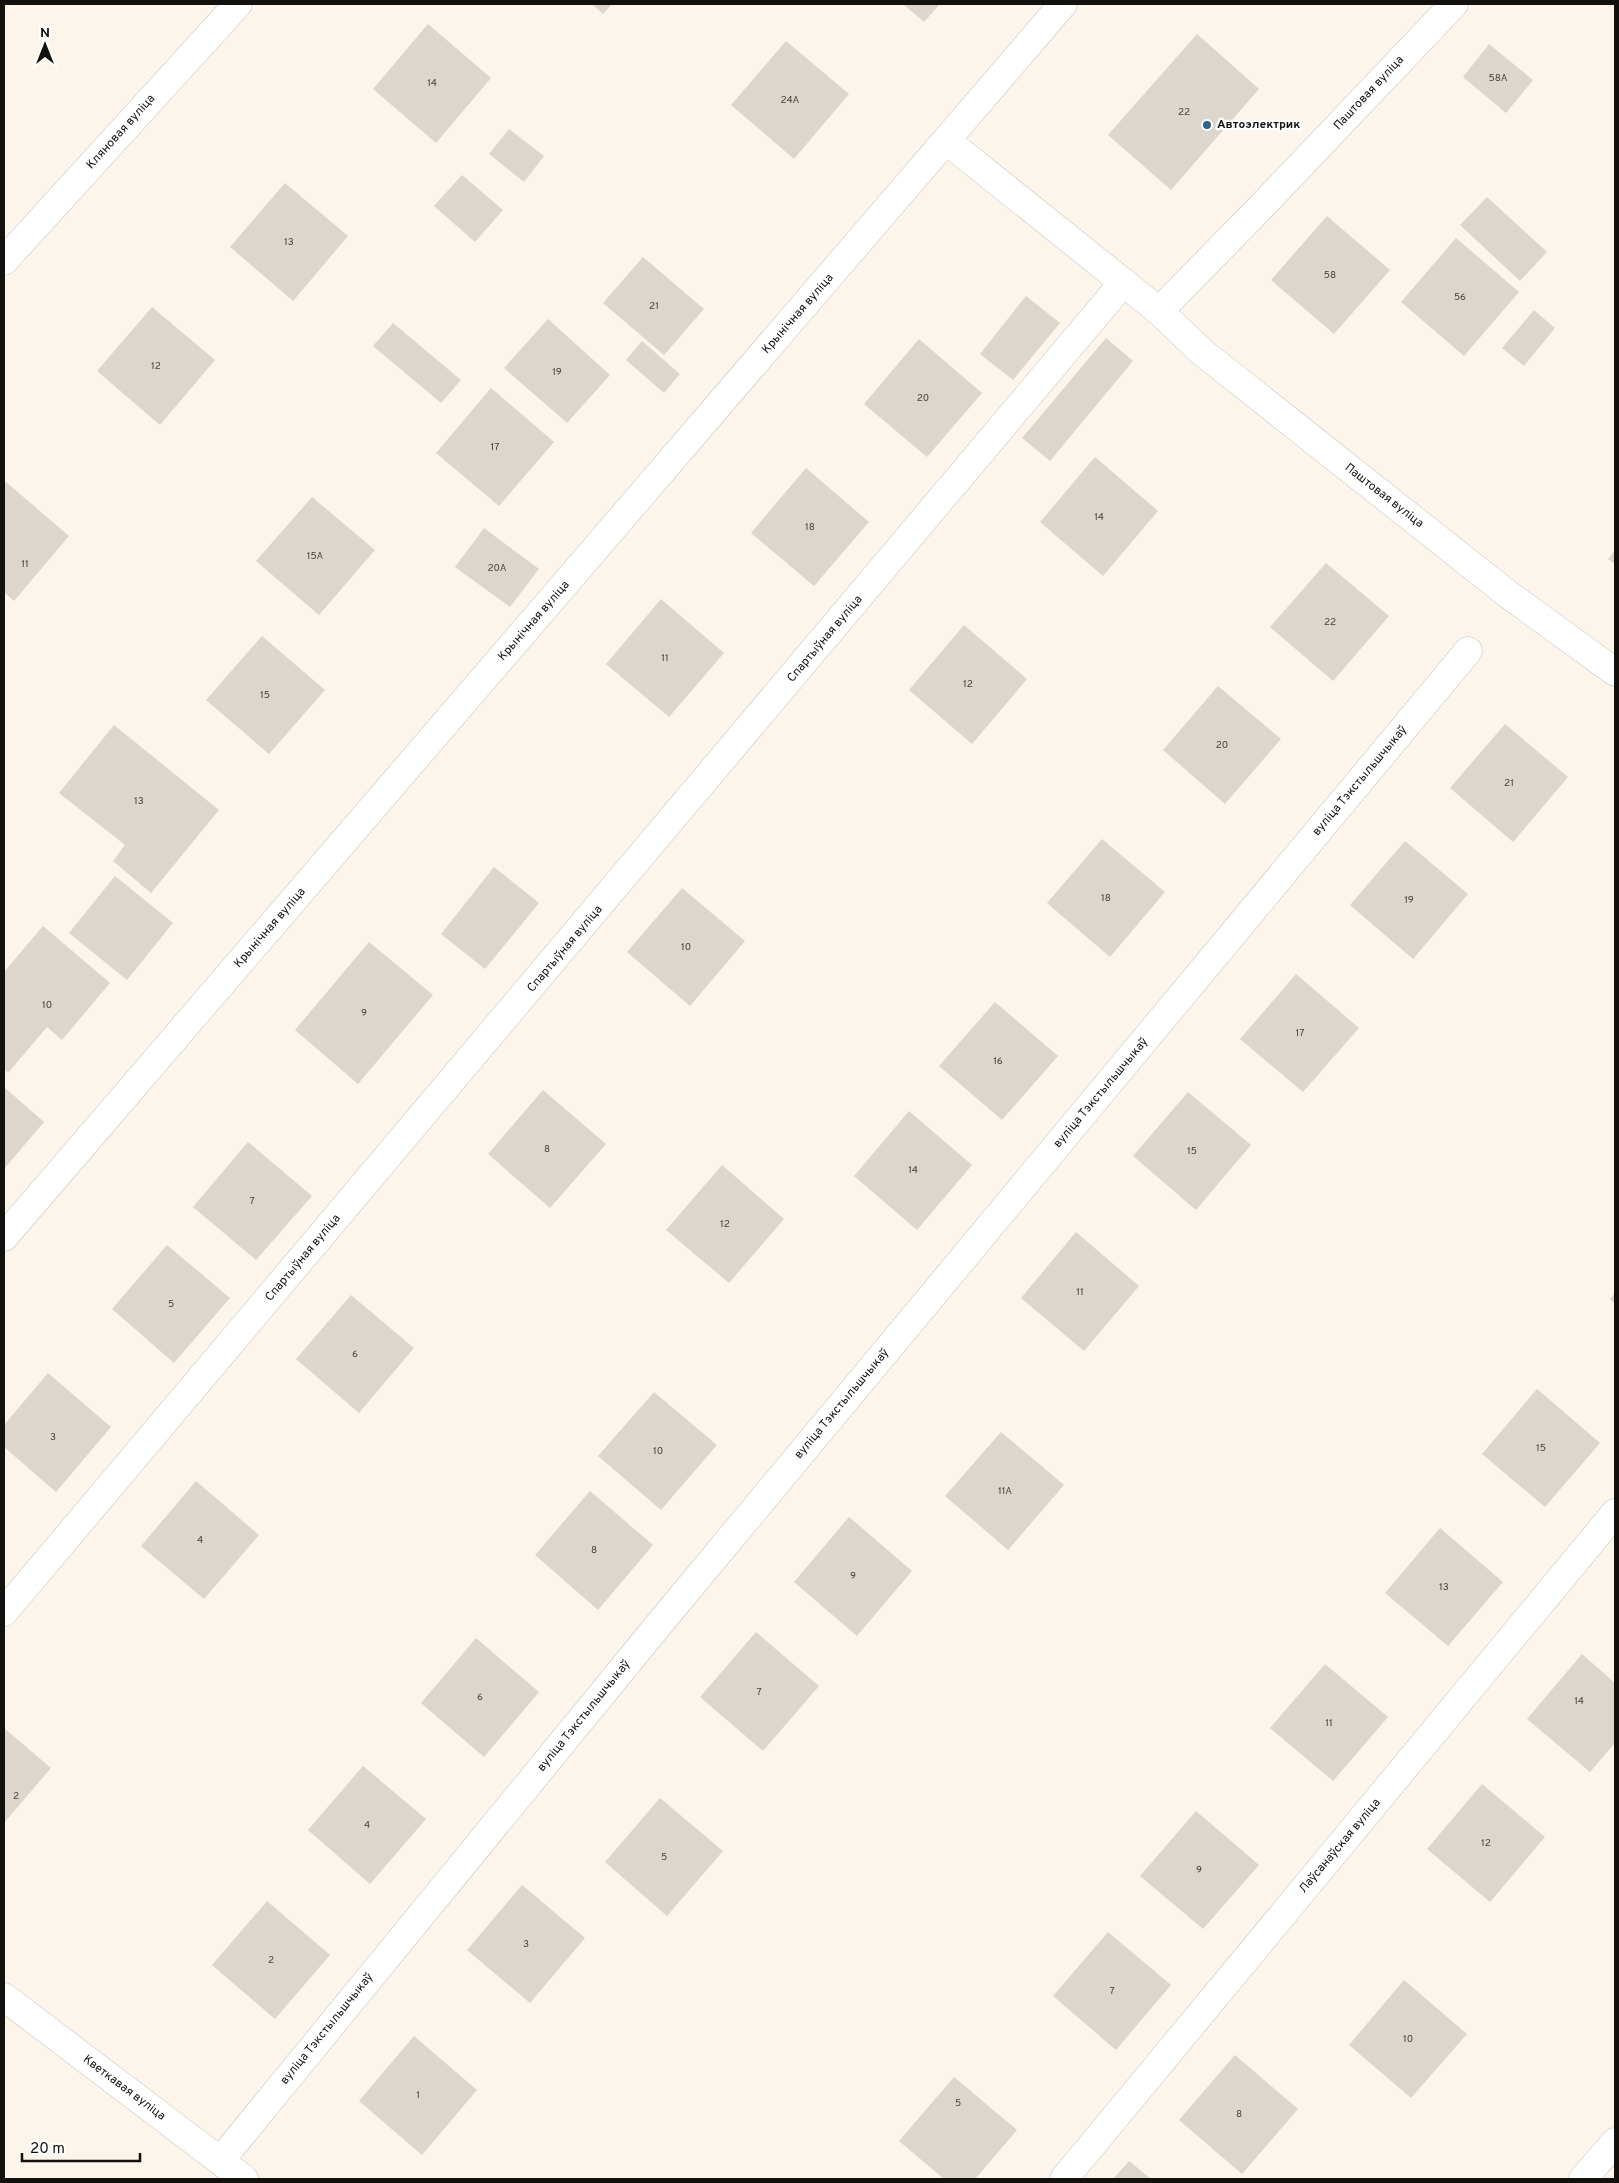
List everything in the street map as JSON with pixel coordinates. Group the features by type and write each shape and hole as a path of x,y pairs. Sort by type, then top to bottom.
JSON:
{"street":[{"name":"Кляновая вуліца","path":"4,261 238,4"},
{"name":"Крынічная вуліца","path":"4,1237 1063,4"},
{"name":"Паштовая вуліца","path":"1159,311 1267,201 1454,4"},
{"name":"Паштовая вуліца","path":"947,141 1159,311 1202,352 1509,595 1615,672"},
{"name":"Спартыўная вуліца","path":"4,1612 1123,283"},
{"name":"вуліца Тэкстыльшчыкаў","path":"220,2161 671,1609 1468,651"},
{"name":"Лаўсанаўская вуліца","path":"1064,2179 1615,1513"},
{"name":"Кветкавая вуліца","path":"4,1997 244,2179"},
{"path":"1589,2177 1615,2142"}],"building":[{"path":"592,4 612,4 603,14"},
{"path":"903,4 940,4 924,22"},
{"path":"428,24 491,78 436,143 373,89"},
{"path":"1197,34 1259,89 1171,190 1108,135"},
{"path":"786,41 849,94 794,159 731,105"},
{"path":"1489,44 1533,80 1506,113 1463,77"},
{"path":"509,129 544,156 524,182 489,154"},
{"path":"462,175 503,210 475,242 434,206"},
{"path":"285,183 348,236 293,301 230,247"},
{"path":"1487,197 1547,252 1520,281 1460,225"},
{"path":"1327,216 1390,270 1334,334 1271,280"},
{"path":"1456,238 1519,292 1464,356 1401,302"},
{"path":"643,257 704,309 664,355 603,303"},
{"path":"1026,296 1060,323 1013,380 980,354"},
{"path":"152,307 215,360 160,425 97,371"},
{"path":"1534,310 1555,328 1524,366 1502,348"},
{"path":"548,319 610,375 567,423 504,368"},
{"path":"393,323 461,380 441,403 373,346"},
{"path":"1106,338 1133,361 1050,461 1022,438"},
{"path":"919,339 982,393 927,457 864,404"},
{"path":"642,341 680,374 664,393 626,360"},
{"path":"491,388 554,442 499,506 436,453"},
{"path":"1095,457 1158,511 1103,576 1040,522"},
{"path":"806,468 869,522 814,586 751,533"},
{"path":"6,482 69,536 14,601 4,592 4,485"},
{"path":"312,497 375,550 319,615 256,561"},
{"path":"484,528 539,569 510,607 455,567"},
{"path":"1615,550 1615,564 1608,559"},
{"path":"1326,563 1389,616 1333,681 1270,627"},
{"path":"661,599 724,653 669,717 606,664"},
{"path":"964,625 1027,679 972,744 909,690"},
{"path":"262,636 325,690 269,754 206,700"},
{"path":"1218,686 1281,739 1225,804 1163,750"},
{"path":"1505,724 1568,777 1513,842 1450,788"},
{"path":"114,725 219,810 151,893 113,861 125,845 59,793"},
{"path":"1102,839 1165,892 1110,957 1047,903"},
{"path":"1405,841 1468,894 1413,959 1350,905"},
{"path":"494,867 539,903 485,969 441,934"},
{"path":"115,876 173,923 127,980 69,933"},
{"path":"682,888 745,941 690,1006 627,952"},
{"path":"43,926 110,983 62,1040 47,1027 8,1073 4,1069 4,972"},
{"path":"369,942 433,995 358,1084 295,1030"},
{"path":"1296,974 1359,1028 1303,1092 1240,1039"},
{"path":"995,1002 1058,1056 1002,1120 939,1066"},
{"path":"4,1087 44,1122 4,1169"},
{"path":"543,1090 606,1144 550,1208 488,1154"},
{"path":"1188,1092 1251,1145 1196,1210 1133,1156"},
{"path":"909,1111 972,1165 917,1230 854,1176"},
{"path":"248,1142 312,1196 256,1260 193,1207"},
{"path":"722,1165 784,1219 729,1283 666,1230"},
{"path":"1076,1232 1139,1286 1084,1351 1021,1298"},
{"path":"167,1245 230,1298 174,1363 112,1309"},
{"path":"1615,1293 1615,1304 1610,1299"},
{"path":"351,1295 414,1348 359,1413 296,1359"},
{"path":"48,1373 111,1427 56,1492 4,1447 4,1425"},
{"path":"1537,1389 1600,1443 1545,1507 1482,1454"},
{"path":"654,1392 717,1445 661,1510 598,1456"},
{"path":"1001,1432 1064,1485 1008,1550 945,1496"},
{"path":"196,1481 259,1535 204,1599 141,1546"},
{"path":"590,1491 653,1545 598,1610 535,1555"},
{"path":"849,1517 912,1571 857,1636 794,1582"},
{"path":"1440,1528 1503,1582 1448,1646 1385,1593"},
{"path":"756,1632 819,1686 763,1751 700,1697"},
{"path":"476,1638 539,1692 484,1757 421,1703"},
{"path":"1582,1654 1615,1683 1615,1743 1590,1772 1527,1719"},
{"path":"1325,1664 1388,1717 1333,1781 1270,1728"},
{"path":"4,1728 51,1768 4,1823"},
{"path":"363,1766 426,1819 370,1884 308,1830"},
{"path":"1482,1784 1545,1837 1490,1902 1427,1849"},
{"path":"660,1798 723,1851 667,1916 605,1862"},
{"path":"1196,1811 1259,1865 1203,1929 1140,1876"},
{"path":"522,1885 585,1938 530,2003 467,1950"},
{"path":"267,1901 330,1955 275,2019 212,1965"},
{"path":"1108,1932 1171,1985 1116,2050 1053,1996"},
{"path":"1404,1980 1467,2034 1411,2098 1349,2045"},
{"path":"414,2036 477,2090 422,2155 359,2101"},
{"path":"1235,2055 1298,2109 1242,2174 1179,2120"},
{"path":"954,2077 1017,2130 975,2179 944,2179 899,2141"},
{"path":"1129,2161 1151,2179 1113,2179"}],"place":[{"name":"Автоэлектрик","path":"1207,125"}]}
